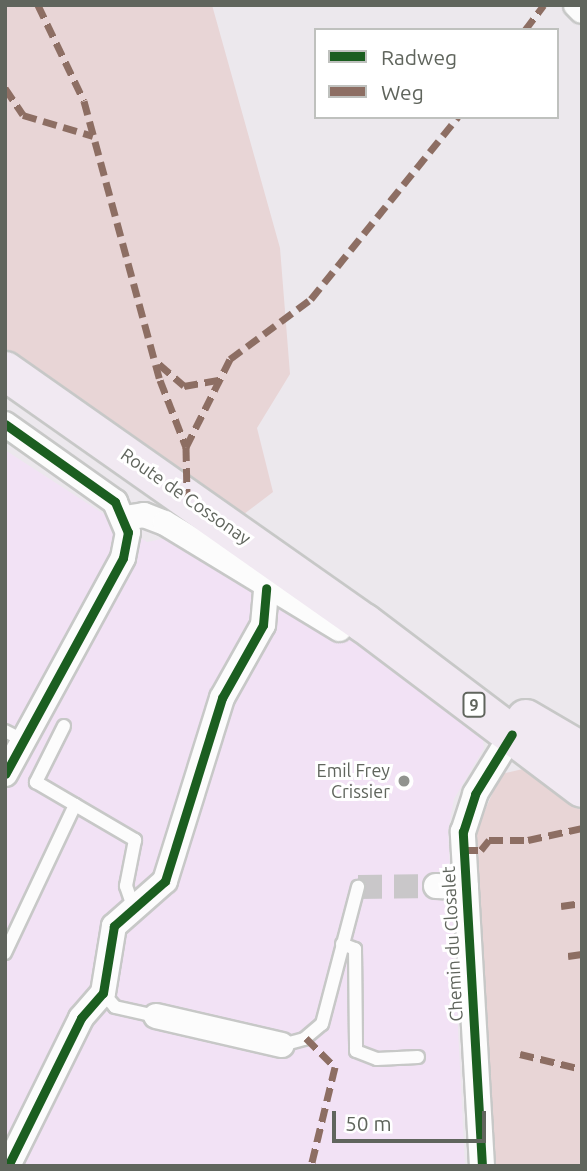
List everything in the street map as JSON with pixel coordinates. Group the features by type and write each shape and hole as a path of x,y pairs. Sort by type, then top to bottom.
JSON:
{"main road":[{"name":"Route de Cossonay","path":"5,371 352,626 512,734 582,788"},
{"name":"Route de Cossonay","path":"352,626 582,752"}],"street":[{"path":"576,5 582,11"},
{"path":"5,424 100,490 125,518 123,558 14,736 5,774"},
{"path":"125,518 144,515 165,523 266,588 352,626"},
{"path":"8,1166 81,1018 103,993 114,926 165,881 222,698 263,625 266,588"},
{"name":"Chemin du Closalet","path":"482,1166 463,832 475,794 512,734"},
{"path":"436,886 466,887"},
{"path":"156,1016 282,1045"}],"lane":[{"path":"64,726 36,782 135,840 126,886 134,909"},
{"path":"5,953 75,805"},
{"path":"282,1045 322,1024 358,887"},
{"path":"342,944 355,949 356,1051 377,1059 418,1057"},
{"path":"103,993 115,1007 156,1016"}],"shaded area":[{"path":"5,5 212,5 280,248 290,374 257,428 273,492 244,514 5,348"},
{"path":"5,450 147,542 171,537 355,632 482,732 484,748 454,799 448,831 465,1166 5,1166"},
{"path":"527,768 582,805 582,1166 488,1166 473,837 501,774"}],"tunnel":[{"path":"358,887 436,886"}],"marked path":[{"path":"38,5 84,101 160,380 186,447 187,496"},
{"path":"527,28 544,5"},
{"path":"5,88 23,115 93,136"},
{"path":"186,447 230,359 311,299 456,119"},
{"path":"159,364 184,386 218,380"},
{"path":"464,850 481,850 489,840 528,840 582,828"},
{"path":"561,906 582,903"},
{"path":"568,956 582,954"},
{"path":"306,1038 335,1067 311,1166"},
{"path":"520,1054 582,1069"}],"cycle path":[{"path":"5,424 115,502 128,532 123,558 5,774"},
{"path":"8,1166 81,1018 103,993 114,926 165,881 222,698 263,625 266,588"},
{"path":"482,1166 463,832 475,794 512,734"}],"place":[{"name":"Emil Frey Crissier","path":"404,781"}]}
